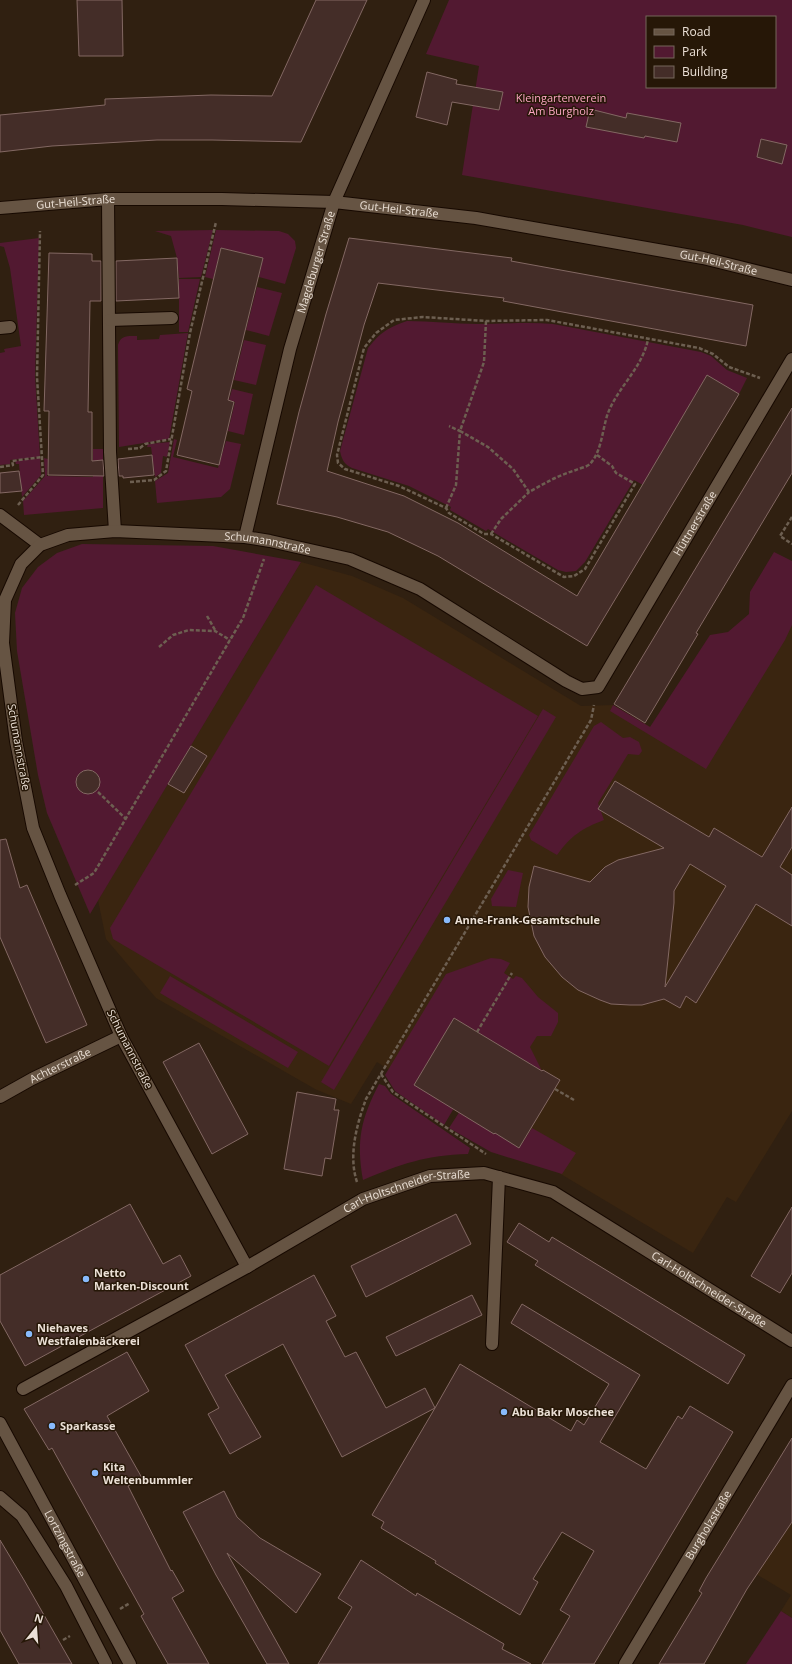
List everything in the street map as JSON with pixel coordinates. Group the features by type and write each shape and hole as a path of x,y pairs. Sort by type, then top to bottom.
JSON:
{"street":[{"name":"Magdeburger Straße","path":"245,537 290,350 334,202 424,0"},
{"name":"Gut-Heil-Straße","path":"0,208 108,199 222,199 334,202 476,218 703,258 792,280"},
{"path":"108,199 110,452 115,531"},
{"path":"110,320 172,318"},
{"name":"Hüttnerstraße","path":"598,687 792,359"},
{"path":"0,515 40,545"},
{"name":"Schumannstraße","path":"247,1267 121,1036 60,895 33,828 16,741 3,643 5,600 21,564 40,545 68,534 115,531 245,537 270,541 350,559 420,589 566,681 582,689 598,687"},
{"name":"Achterstraße","path":"0,1097 32,1079 121,1036"},
{"name":"Carl-Holtschneider-Straße","path":"23,1389 247,1267 362,1199 430,1176 484,1173 553,1192 792,1341"},
{"path":"492,1344 499,1178"},
{"name":"Burgholzstraße","path":"625,1664 792,1386"},
{"name":"Lortzingstraße","path":"0,1423 130,1664"},
{"name":"Lortzingstraße","path":"0,1497 22,1516 66,1586 106,1664"}],"path":[{"path":"112,484 154,480 166,471 190,333 216,222"},
{"path":"14,509 43,476 37,377 40,231"},
{"path":"597,455 612,466 616,473 635,484 584,569 574,576 564,577 491,534 484,534 449,513 446,508 399,486 345,469 338,463 337,455 364,348 376,333 394,320 423,317 486,321 547,320 699,348 713,354 729,367 778,384"},
{"path":"446,508 456,485 460,431 485,362 486,321"},
{"path":"491,534 501,519 529,492 557,476 589,466 597,455 607,412 636,366 646,348 648,339"},
{"path":"450,426 488,447 513,469 529,492"},
{"path":"124,450 140,448 145,444 171,440"},
{"path":"0,467 12,465 12,461 42,457"},
{"path":"792,517 780,536 792,544"},
{"path":"60,895 94,873 243,618 270,541"},
{"path":"207,616 215,631"},
{"path":"159,647 173,635 189,630 215,631 230,640"},
{"path":"362,1199 355,1176 354,1146 359,1120 366,1098 591,720 598,687"},
{"path":"98,792 126,819"},
{"path":"477,1032 512,973"},
{"path":"380,1074 393,1092 494,1159 499,1178"},
{"path":"555,1089 574,1100"}],"shaded area":[{"name":"Anne-Frank-Gesamtschule","path":"301,562 352,576 403,598 581,706 613,705 687,748 792,590 792,1111 736,1202 727,1197 693,1253 432,1097 377,1062 351,1104 315,1089 156,998 106,939 98,900"},
{"path":"792,1441 792,1618 781,1611 791,1595 721,1553 786,1448"}],"green space":[{"name":"Kleingartenverein Am Burgholz","path":"449,0 792,0 792,237 743,225 462,175 479,66 426,54"},
{"path":"213,230 201,277 179,278 177,258 171,236 155,231"},
{"path":"216,230 279,231 288,234 295,241 296,248 285,284 259,277 263,258 221,248 213,279 205,277"},
{"path":"39,238 35,376 40,457 10,460 10,464 0,465 0,353 5,352 4,349 21,346 10,268 4,247 0,246 0,243"},
{"path":"179,279 200,279 188,332 179,332"},
{"path":"257,287 282,293 269,336 246,330"},
{"path":"407,321 469,324 553,324 701,352 711,356 727,370 747,378 739,394 707,375 643,485 634,480 585,562 576,571 566,572 558,570 488,529 486,531 450,510 451,507 409,486 352,468 344,461 340,451 368,348 385,331"},
{"path":"188,333 169,439 119,447 119,342 127,336 137,336 137,340 159,339 160,335"},
{"path":"244,340 266,345 256,385 234,380"},
{"path":"232,389 253,394 244,435 228,431 235,402 229,400"},
{"path":"174,439 177,440 173,457 218,468 226,441 241,444 230,489 221,497 157,503 155,481 168,473"},
{"path":"170,442 167,457 163,456 161,473 155,477 151,447 147,447 148,444"},
{"path":"93,449 103,449 103,508 24,515 23,501 45,476 44,458 48,459 47,476 93,477"},
{"path":"40,458 41,475 22,497 19,464 16,464 15,461"},
{"path":"82,544 213,546 301,562 90,914 47,813 38,775 17,651 15,613 22,588 38,567 57,553"},
{"path":"774,552 792,561 792,625 785,640 706,769 610,711 613,705 650,727 710,635 728,632 749,614 750,592"},
{"path":"316,585 538,716 329,1066 113,939 110,928"},
{"path":"543,709 556,717 334,1090 321,1082"},
{"path":"601,722 623,738 630,737 639,742 642,751 639,755 628,754 598,803 604,820 589,826 578,833 567,842 557,855 531,840 529,835 594,726"},
{"path":"508,870 523,873 516,907 492,906 491,899"},
{"path":"491,958 501,959 510,963 504,973 513,979 516,976 522,978 538,997 558,1013 558,1022 551,1036 537,1036 530,1047 542,1071 454,1018 414,1085 432,1095 432,1097 433,1095 441,1100 441,1102 442,1101 454,1108 444,1125 395,1091 385,1075 446,974"},
{"path":"170,976 298,1052 288,1068 160,993"},
{"path":"379,1084 385,1086 391,1094 470,1148 468,1154 426,1158 390,1169 363,1180 360,1141 364,1119"},
{"path":"460,1111 467,1116 466,1117 469,1117 485,1126 485,1129 486,1127 493,1133 495,1132 519,1148 532,1128 576,1153 562,1174 491,1152 449,1128"},
{"path":"781,1611 792,1618 792,1664 746,1664"}],"building":[{"path":"77,0 122,0 123,56 79,56"},
{"path":"316,0 367,0 301,142 157,140 52,146 0,152 0,115 105,105 105,99 211,95 272,96"},
{"path":"427,72 457,80 456,84 503,92 499,110 452,102 447,125 416,117"},
{"path":"590,109 626,118 627,113 681,123 677,142 645,136 644,138 586,127"},
{"path":"761,139 787,145 782,164 757,157"},
{"path":"349,238 512,258 511,261 753,305 746,346 503,301 504,298 378,283 364,325 338,422 327,471 404,496 458,523 577,596 707,375 739,394 587,646 438,556 388,532 337,517 277,504 299,412"},
{"path":"221,248 263,258 228,400 234,402 219,465 177,455 192,391 187,389"},
{"path":"49,253 92,254 92,261 101,261 101,301 90,301 88,412 92,412 92,461 103,460 104,476 48,475 49,411 44,411"},
{"path":"177,258 179,298 116,301 116,261"},
{"path":"792,408 792,473 696,633 698,634 645,723 614,704"},
{"path":"152,455 154,475 123,478 123,476 119,476 118,459"},
{"path":"19,471 22,491 0,493 0,473"},
{"path":"191,746 207,756 184,793 168,784"},
{"path":"88,770 97,773 100,782 97,791 88,794 79,791 76,782 79,773"},
{"path":"615,781 709,837 714,828 762,857 792,807 792,847 780,867 792,875 792,926 756,904 696,1003 686,996 680,1008 664,999 642,1005 611,1004 578,990 562,977 545,957 534,936 528,907 529,887 534,866 590,882 605,867 618,860 664,848 598,809","holes":["690,864 726,886 665,987 674,891"]},
{"path":"6,839 20,888 27,885 87,1025 46,1043 0,937 0,840"},
{"path":"454,1018 542,1071 543,1070 560,1080 519,1148 414,1085"},
{"path":"199,1043 248,1134 212,1154 163,1062"},
{"path":"297,1092 336,1099 334,1110 339,1110 331,1159 325,1158 322,1176 284,1169"},
{"path":"130,1204 163,1264 180,1255 191,1276 25,1366 0,1321 0,1275"},
{"path":"792,1207 792,1273 780,1293 751,1276"},
{"path":"456,1214 471,1244 366,1297 351,1266"},
{"path":"519,1223 549,1242 552,1237 745,1355 728,1384 535,1265 538,1261 507,1242"},
{"path":"314,1275 336,1316 326,1321 345,1357 356,1352 386,1408 425,1388 435,1408 342,1457 283,1344 225,1375 261,1437 230,1454 208,1414 219,1408 185,1345"},
{"path":"472,1295 482,1315 396,1356 386,1337"},
{"path":"522,1304 640,1375 600,1442 646,1469 678,1416 682,1419 690,1406 733,1432 594,1664 542,1664 570,1616 560,1610 594,1551 562,1532 533,1579 538,1582 520,1615 435,1563 436,1561 381,1528 384,1522 372,1515 460,1364 571,1431 577,1420 584,1425 609,1384 511,1323"},
{"path":"127,1352 149,1391 107,1416 142,1478 128,1486 171,1571 172,1570 184,1591 172,1598 209,1664 168,1664 141,1616 144,1614 52,1448 49,1450 24,1409"},
{"path":"792,1438 792,1522 747,1589 704,1664 659,1664 702,1593 699,1591 706,1578"},
{"path":"224,1491 237,1517 260,1538 321,1574 296,1613 227,1553 289,1664 267,1664 216,1575 183,1512"},
{"path":"0,1540 72,1664 19,1664 0,1630"},
{"path":"361,1560 416,1596 417,1593 504,1644 502,1649 531,1664 318,1664 352,1607 338,1598"}],"place":[{"name":"Anne-Frank-Gesamtschule","path":"447,920"},
{"name":"Netto Marken-Discount","path":"86,1279"},
{"name":"Niehaves Westfalenbäckerei","path":"29,1334"},
{"name":"Abu Bakr Moschee","path":"504,1412"},
{"name":"Sparkasse","path":"52,1426"},
{"name":"Kita Weltenbummler","path":"95,1473"}]}
